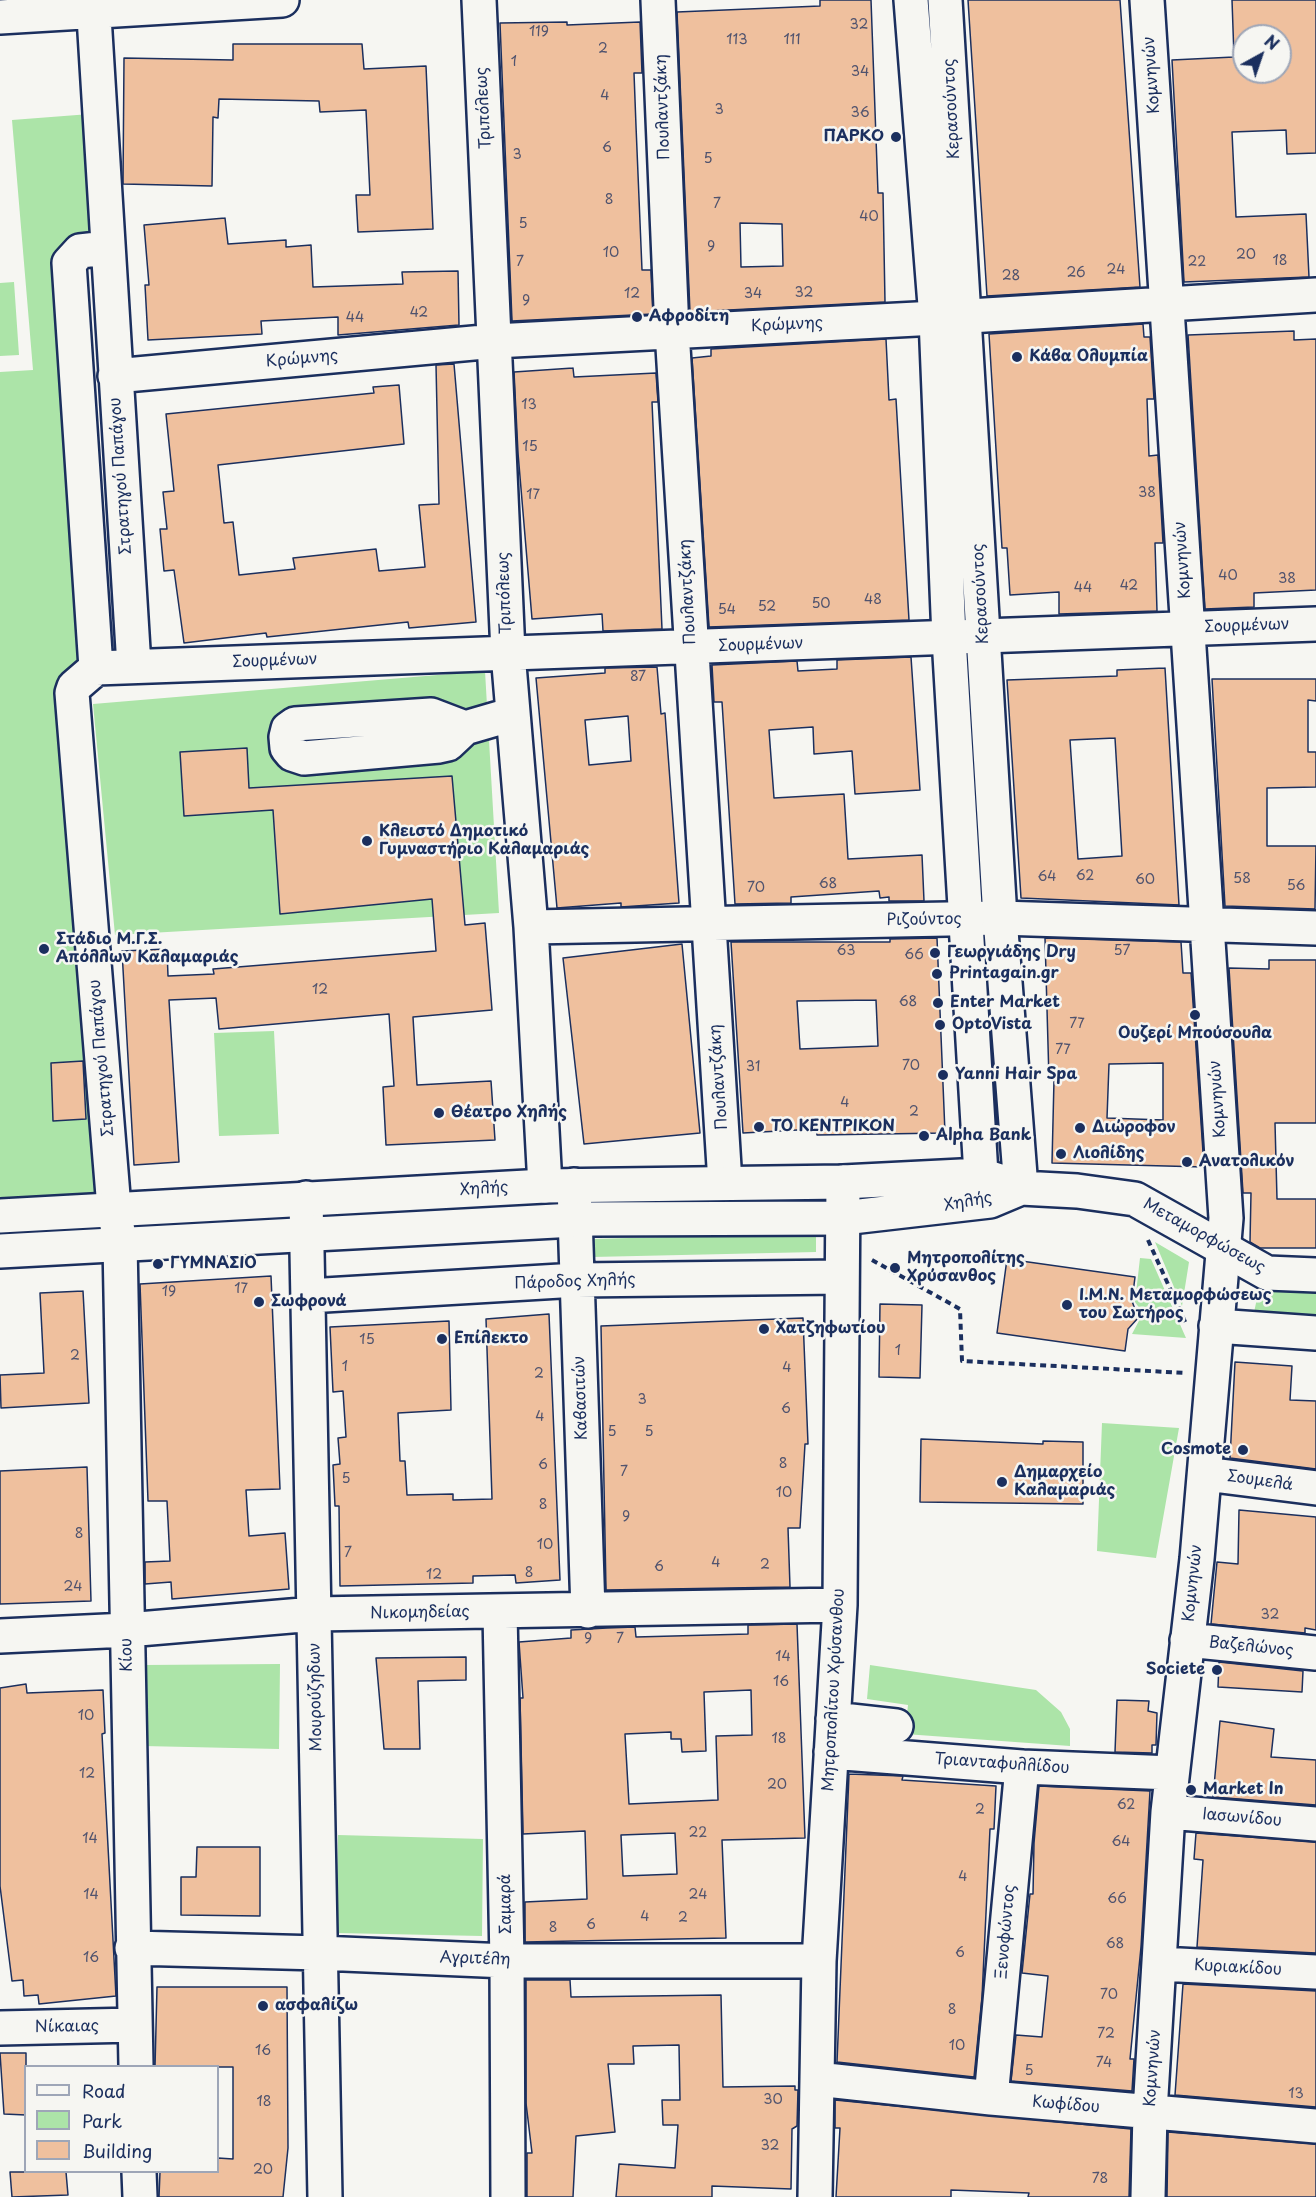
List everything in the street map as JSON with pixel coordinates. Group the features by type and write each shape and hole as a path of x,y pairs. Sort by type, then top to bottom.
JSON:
{"street":[{"path":"0,17 39,7 282,0"},
{"name":"Τριπόλεως","path":"479,0 508,653 531,927 559,1186"},
{"name":"Πουλαντζάκη","path":"658,0 672,331 707,924 719,1061 725,1183"},
{"name":"Κερασούντος","path":"911,0 950,317 983,635 1000,918 1021,1188"},
{"name":"Κερασούντος","path":"945,0 950,317 949,638 981,1175"},
{"name":"Κομνηνών","path":"1147,0 1226,1218 1222,1249 1203,1329 1212,1375 1205,1474 1168,1812 1150,2112 1148,2197"},
{"name":"Στρατηγού Παπάγου","path":"93,6 134,666"},
{"path":"107,248 80,251 69,263 96,668 134,666"},
{"name":"Κρώμνης","path":"115,376 495,341 1316,295"},
{"name":"Σουρμένων","path":"134,666 1316,624"},
{"name":"Στρατηγού Παπάγου","path":"96,668 74,687 72,693 114,1208 120,1243"},
{"path":"465,728 513,714"},
{"name":"Ριζούντος","path":"531,927 1000,918 1316,928"},
{"name":"Χηλής","path":"0,1216 114,1208 559,1186 843,1182 981,1175 1021,1188"},
{"name":"Μητροπολίτου Χρύσανθου","path":"816,2197 819,1961 840,1605 843,1182"},
{"name":"Καβασιτών","path":"559,1186 573,1220 588,1611"},
{"name":"Χηλής","path":"0,1251 573,1220 843,1218 990,1201 1021,1188"},
{"name":"Μεταμορφώσεως","path":"1021,1188 1128,1197 1163,1214 1267,1273 1316,1275"},
{"name":"Μουρούζηδων","path":"306,1198 325,2197"},
{"name":"Κίου","path":"120,1243 136,2065"},
{"name":"Πάροδος Χηλής","path":"308,1296 577,1280 842,1277"},
{"path":"1203,1329 1316,1333"},
{"name":"Σουμελά","path":"1205,1474 1316,1488"},
{"name":"Νικομηδείας","path":"0,1636 127,1630 314,1614 840,1605"},
{"name":"Σαμαρά","path":"500,1612 507,1961 508,2197"},
{"name":"Βαζελώνος","path":"1187,1640 1316,1653"},
{"path":"833,1719 896,1726"},
{"name":"Τριανταφυλλίδου","path":"831,1752 1022,1767 1172,1773"},
{"name":"Ξενοφώντος","path":"991,2098 1022,1767"},
{"name":"Ιασωνίδου","path":"1168,1812 1309,1823"},
{"name":"Αγριτέλη","path":"132,1948 507,1961 819,1961"},
{"name":"Κυριακίδου","path":"1160,1964 1305,1971"},
{"name":"Νίκαιας","path":"0,2028 135,2025"},
{"name":"Κωφίδου","path":"817,2079 991,2098 1316,2126"},
{"path":"140,2173 140,2197"}],"path":[{"path":"1128,1197 1203,1329"},
{"path":"869,1259 960,1309 962,1361 1212,1375"}],"green space":[{"name":"Στάδιο Μ.Γ.Σ. Απόλλων Καλαμαριάς","path":"90,114 105,247 78,249 94,665 69,689 108,1208 0,1214 0,372 33,370 12,120"},
{"path":"14,282 19,355 0,356 0,283"},
{"path":"485,671 499,913 115,935 93,704"},
{"path":"274,1031 279,1134 219,1136 214,1033"},
{"path":"816,1233 816,1252 592,1257 592,1239"},
{"path":"1155,1242 1189,1262 1182,1306"},
{"path":"1140,1258 1151,1259 1186,1338 1132,1334 1141,1317 1140,1309 1135,1302"},
{"path":"1261,1280 1316,1284 1316,1345 1248,1340"},
{"path":"1102,1423 1179,1428 1156,1558 1097,1551"},
{"path":"280,1664 279,1749 143,1746 144,1665"},
{"path":"870,1665 1036,1690 1061,1712 1070,1729 1070,1746 905,1734 908,1705 867,1699"},
{"path":"338,1835 483,1839 482,1936 336,1933"}],"building":[{"path":"820,0 871,0 878,193 883,193 885,302 690,312 677,12 820,6","holes":["740,223 782,224 783,266 741,267"]},
{"path":"968,0 1120,0 1140,287 987,296"},
{"path":"1232,0 1316,0 1316,153 1287,154 1286,130 1232,132 1236,217 1306,214 1309,277 1184,282 1172,60 1232,57 1232,84 1292,84 1292,24 1233,24"},
{"path":"567,22 567,25 640,22 642,73 634,73 642,270 651,270 653,314 512,321 500,23"},
{"path":"233,44 362,44 364,69 426,66 433,229 358,232 356,195 370,195 366,110 320,112 319,101 219,99 218,118 213,117 212,186 123,184 124,58 233,60"},
{"path":"225,218 228,244 286,240 286,247 311,245 313,287 403,284 402,272 458,271 459,325 338,335 338,317 261,321 262,334 148,340 145,285 149,285 144,225"},
{"path":"1143,324 1144,337 1150,337 1154,399 1147,399 1149,456 1158,455 1163,543 1155,543 1157,611 1059,614 1059,592 1010,595 1007,548 1002,548 989,334"},
{"path":"1294,331 1294,340 1316,339 1316,590 1254,593 1254,607 1205,609 1188,335"},
{"path":"886,339 889,400 896,399 909,620 709,627 692,358 711,356 711,349"},
{"path":"454,364 476,622 409,628 408,622 267,637 266,633 184,643 174,570 164,571 160,529 167,529 163,492 174,491 166,414 374,393 373,387 399,385 404,444 218,465 224,523 233,522 239,575 295,569 293,558 376,549 379,571 425,567 419,505 439,504 436,365"},
{"path":"573,368 574,377 656,373 658,402 652,402 662,629 603,631 602,614 532,619 518,453 514,372"},
{"path":"911,657 920,790 855,794 852,751 814,754 813,727 769,730 774,798 844,794 848,859 922,855 924,901 889,901 889,897 880,898 879,891 791,897 791,903 735,904 722,702 714,702 712,665 797,661 798,671 837,669 837,660"},
{"path":"657,667 661,714 665,713 679,903 621,907 621,903 557,908 536,678 605,673 605,668","holes":["628,716 631,761 589,765 585,720"]},
{"path":"1165,668 1179,905 1021,898 1007,680 1117,676 1117,670","holes":["1115,738 1122,856 1078,859 1070,740"]},
{"path":"1212,679 1316,679 1316,701 1308,700 1308,752 1316,752 1316,787 1267,788 1267,846 1316,846 1315,909 1225,906"},
{"path":"247,748 249,788 452,776 465,925 485,923 492,1010 413,1017 417,1085 491,1081 495,1140 386,1145 383,1087 394,1086 389,1014 219,1029 216,998 169,1000 179,1162 134,1165 122,951 167,949 168,976 214,974 213,969 436,951 432,899 280,914 273,810 184,816 180,752"},
{"path":"937,938 945,1133 817,1135 816,1129 743,1133 731,942 890,942 890,939","holes":["876,1000 878,1046 800,1049 797,1001"]},
{"path":"1045,938 1181,942 1183,973 1191,973 1204,1167 1052,1163 1054,1080 1049,1080","holes":["1163,1063 1163,1120 1107,1118 1109,1064"]},
{"path":"682,944 700,1133 584,1144 563,958"},
{"path":"1269,960 1316,960 1316,1123 1275,1123 1277,1199 1316,1199 1316,1248 1260,1248 1250,1242 1251,1193 1243,1193 1229,968 1269,969"},
{"path":"83,1061 86,1119 53,1121 51,1063"},
{"name":"Ι.Μ.Ν. Μεταμορφώσεως του Σωτήρος","path":"1007,1259 1135,1277 1132,1301 1138,1318 1128,1329 1125,1351 997,1333"},
{"path":"271,1276 280,1489 246,1490 249,1536 285,1533 289,1589 172,1599 171,1582 145,1584 145,1562 170,1561 167,1501 148,1501 140,1284"},
{"path":"83,1291 89,1403 1,1408 0,1375 44,1373 40,1293"},
{"path":"880,1304 922,1305 920,1378 879,1377"},
{"path":"549,1314 560,1580 516,1583 515,1575 473,1576 473,1583 340,1586 339,1506 335,1506 333,1465 340,1464 338,1438 346,1437 343,1391 333,1392 330,1327 449,1321 451,1410 398,1413 400,1461 405,1461 407,1495 453,1494 453,1500 492,1499 486,1319"},
{"path":"803,1318 808,1444 805,1444 800,1528 788,1528 790,1587 606,1590 601,1326"},
{"path":"1235,1362 1292,1366 1290,1400 1316,1401 1316,1469 1230,1458"},
{"name":"Δημαρχείο Καλαμαριάς","path":"921,1439 1043,1444 1043,1441 1083,1442 1083,1504 920,1502"},
{"path":"87,1467 91,1601 0,1604 0,1471"},
{"path":"1239,1510 1316,1517 1316,1630 1305,1628 1305,1633 1211,1624 1217,1562 1238,1564"},
{"path":"797,1624 805,1838 722,1840 726,1938 525,1942 525,1902 587,1899 585,1831 523,1834 520,1698 523,1698 519,1642 571,1638 571,1630 635,1627 636,1637 748,1634 748,1625","holes":["751,1690 752,1735 716,1736 718,1800 629,1804 625,1734 671,1732 671,1739 681,1739 682,1752 706,1751 704,1692","675,1833 677,1874 623,1876 621,1835"]},
{"path":"466,1657 466,1680 418,1681 420,1749 384,1749 376,1658"},
{"path":"1219,1662 1303,1671 1302,1692 1218,1687"},
{"path":"26,1684 27,1693 103,1690 105,1733 102,1734 116,1996 39,2004 38,1995 24,1996 23,1980 12,1981 0,1886 0,1688"},
{"path":"1117,1700 1149,1701 1148,1711 1157,1713 1156,1745 1152,1745 1152,1753 1115,1752"},
{"path":"1220,1721 1274,1729 1271,1757 1316,1760 1316,1805 1213,1797"},
{"path":"849,1774 903,1776 902,1780 996,1786 994,1829 990,1829 982,1997 974,2077 837,2062"},
{"path":"1039,1786 1150,1791 1141,1947 1130,2059 1134,2059 1132,2091 1011,2081 1016,2035 1042,2037 1048,1976 1022,1973 1030,1894 1033,1894 1034,1843"},
{"path":"1196,1833 1316,1842 1316,1953 1197,1947 1203,1860 1194,1859"},
{"path":"197,1847 260,1847 260,1916 181,1915 181,1877 196,1877"},
{"path":"526,1980 570,1980 571,1997 721,1995 723,2087 795,2086 795,2090 798,2090 797,2126 792,2129 791,2189 712,2186 712,2197 616,2197 619,2164 675,2168 678,2125 663,2125 662,2100 680,2100 679,2045 633,2046 634,2064 608,2064 615,2132 576,2136 573,2197 527,2197 527,2153 532,2153 526,2103"},
{"path":"1183,1984 1316,1991 1316,2107 1175,2095"},
{"path":"157,1987 287,1987 288,2148 283,2197 159,2197 160,2173 219,2173 219,2158 233,2159 233,2067 155,2065"},
{"path":"0,2053 26,2053 24,2115 4,2114"},
{"path":"835,2100 1131,2129 1129,2197 1028,2197 1029,2193 951,2190 951,2197 836,2197 840,2128 835,2128"},
{"path":"1168,2132 1316,2144 1316,2197 1167,2197"},
{"path":"10,2172 66,2173 68,2195 12,2197"}],"place":[{"name":"ΠΑΡΚΟ","path":"896,137"},
{"name":"Αφροδίτη","path":"637,317"},
{"name":"Κάβα Ολυμπία","path":"1017,357"},
{"name":"Κλειστό Δημοτικό Γυμναστήριο Καλαμαριάς","path":"367,841"},
{"name":"Στάδιο Μ.Γ.Σ. Απόλλων Καλαμαριάς","path":"44,949"},
{"name":"Γεωργιάδης Dry","path":"935,953"},
{"name":"Printagain.gr","path":"937,974"},
{"name":"Enter Market","path":"938,1003"},
{"name":"Ουζερί Μπούσουλα","path":"1195,1015"},
{"name":"OptoVista","path":"940,1025"},
{"name":"Yanni Hair Spa","path":"943,1075"},
{"name":"Θέατρο Χηλής","path":"439,1113"},
{"name":"ΤΟ ΚΕΝΤΡΙΚΟΝ","path":"759,1127"},
{"name":"Διώροφον","path":"1080,1128"},
{"name":"Alpha Bank","path":"924,1136"},
{"name":"Λιολίδης","path":"1061,1154"},
{"name":"Ανατολικόν","path":"1187,1162"},
{"name":"ΓΥΜΝΑΣΙΟ","path":"158,1264"},
{"name":"Μητροπολίτης Χρύσανθος","path":"895,1268"},
{"name":"Σωφρονά","path":"259,1302"},
{"name":"Ι.Μ.Ν. Μεταμορφώσεως του Σωτήρος","path":"1067,1305"},
{"name":"Χατζηφωτίου","path":"764,1329"},
{"name":"Επίλεκτο","path":"442,1339"},
{"name":"Cosmote","path":"1243,1450"},
{"name":"Δημαρχείο Καλαμαριάς","path":"1002,1482"},
{"name":"Societe","path":"1217,1670"},
{"name":"Market In","path":"1191,1790"},
{"name":"ασφαλίζω","path":"263,2006"}]}
